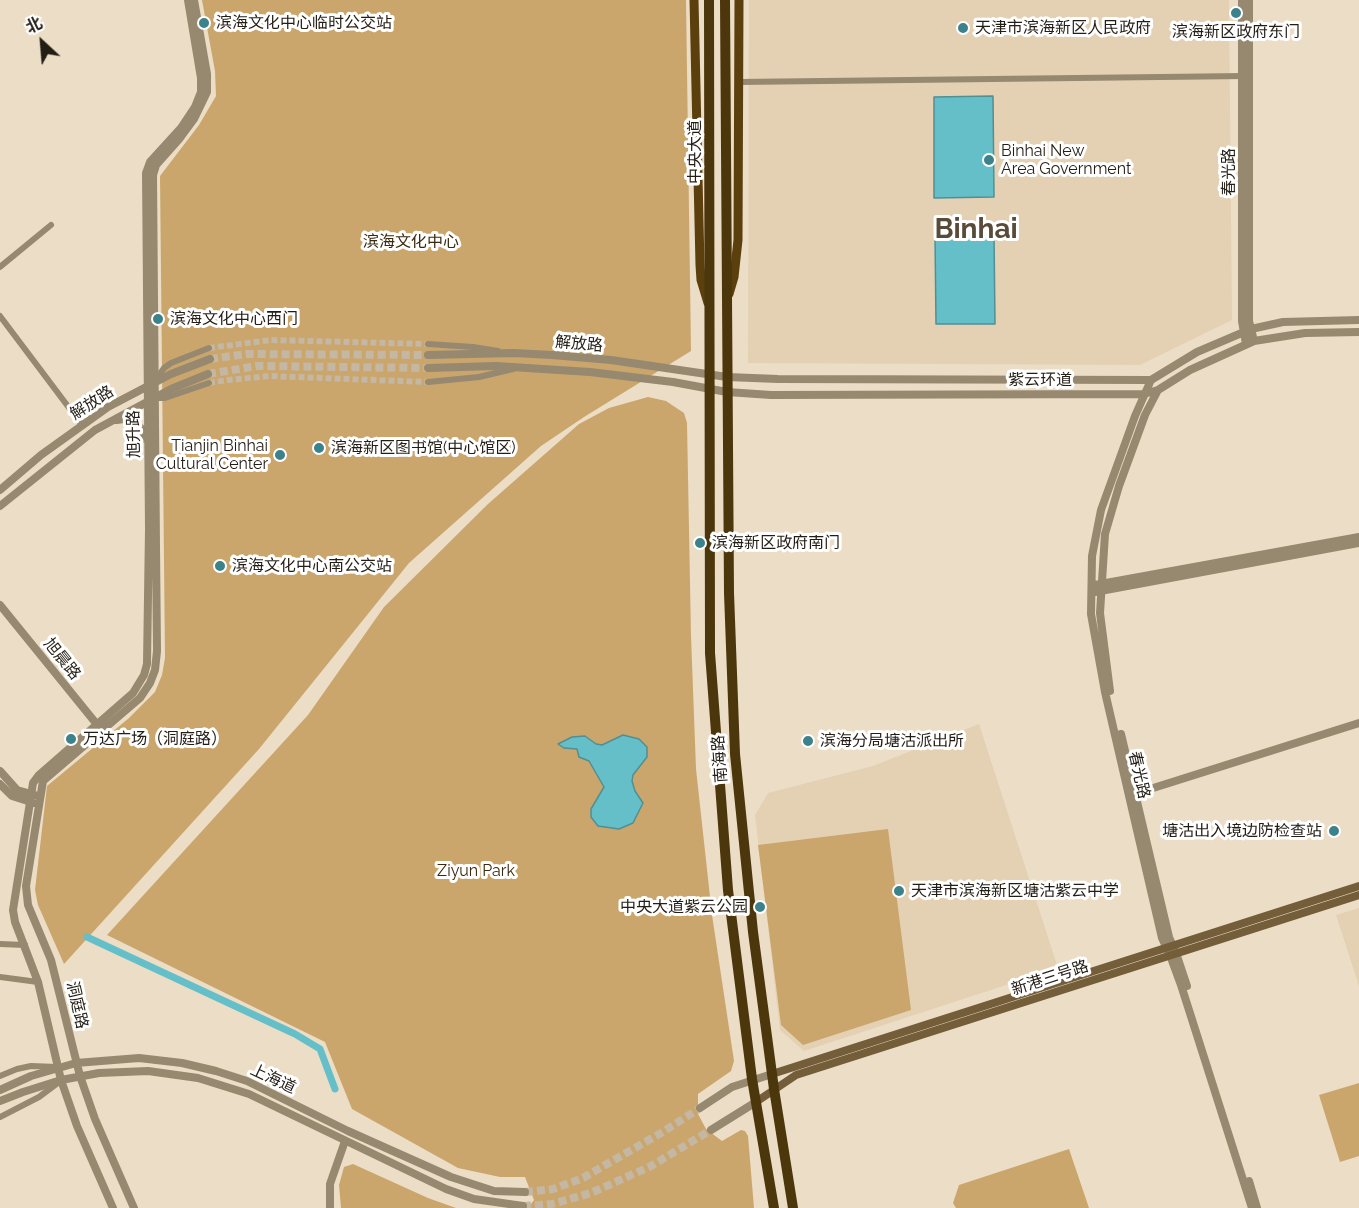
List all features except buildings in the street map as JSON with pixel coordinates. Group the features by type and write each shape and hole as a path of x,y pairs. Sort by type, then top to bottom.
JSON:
{"highway":[{"name":"中央大道","path":"708,305 709,0"},
{"name":"中央大道","path":"725,0 726,305"},
{"name":"南海路","path":"708,305 710,653 728,890 752,1079 774,1208"},
{"name":"南海路","path":"726,305 729,650 735,754 753,932 793,1208"}],"main road":[{"path":"694,0 700,265 708,305"},
{"path":"726,305 734,277 738,240 739,0"},
{"name":"新港三号路","path":"756,1102 796,1075 1359,886"},
{"name":"新港三号路","path":"772,1074 1171,950 1359,895"}],"street":[{"path":"188,0 197,36"},
{"path":"194,0 197,36"},
{"name":"春光路","path":"1242,0 1246,76"},
{"name":"春光路","path":"1249,0 1246,76 1247,331 1250,343"},
{"name":"旭升路","path":"30,798 33,783 39,775 140,698 150,683 156,663 151,384 153,175 156,165 187,129 205,98 208,85 207,74 197,36"},
{"path":"739,82 1246,76"},
{"path":"0,267 51,225"},
{"path":"0,316 82,425"},
{"path":"1151,380 1197,352 1247,331 1283,322 1359,320"},
{"name":"紫云环道","path":"709,390 818,395 1144,394 1158,390 1190,370 1250,343 1305,333 1359,332"},
{"path":"428,344 473,346 514,353"},
{"path":"151,384 171,363 191,353 209,348"},
{"name":"解放路","path":"428,355 514,353 611,360 727,377"},
{"name":"解放路","path":"0,490 41,455 108,407 151,384 210,359"},
{"name":"解放路","path":"428,368 516,368 632,376 709,390"},
{"path":"428,382 479,377 516,368"},
{"name":"紫云环道","path":"727,377 884,381 1151,380"},
{"name":"解放路","path":"0,506 95,430 152,399 209,379"},
{"name":"春光路","path":"1151,380 1108,485 1101,510 1095,536 1091,589 1092,614 1099,662 1171,950 1252,1208"},
{"name":"春光路","path":"1132,795 1101,636 1100,588 1105,534 1111,508 1145,415 1158,390"},
{"name":"旭升路","path":"39,799 45,779 133,693 144,675 148,639 148,444 152,399"},
{"path":"107,423 120,419 132,421 142,429 148,444"},
{"path":"1100,588 1359,537"},
{"path":"1091,589 1359,543"},
{"name":"旭晨路","path":"0,605 100,727"},
{"path":"1132,795 1359,723"},
{"path":"0,771 17,790 30,798"},
{"path":"0,784 12,796 39,799"},
{"name":"洞庭路","path":"30,798 13,910 15,922 38,982 58,1067 77,1126 113,1208"},
{"name":"洞庭路","path":"39,799 26,886 28,905 51,960 76,1063 95,1119 134,1208"},
{"path":"0,944 25,945"},
{"name":"春光路","path":"1171,950 1257,1208"},
{"path":"0,977 38,982"},
{"name":"上海道","path":"0,1090 58,1067 76,1063 127,1058 182,1063 216,1071 262,1088 348,1131 451,1178 494,1191 525,1192"},
{"path":"0,1076 32,1066 58,1067"},
{"name":"上海道","path":"0,1101 80,1076 148,1071 178,1074 217,1083 249,1094 416,1176 458,1194 500,1204 523,1206"},
{"path":"700,1108 732,1087 772,1074"},
{"path":"0,1116 39,1097 62,1080"},
{"path":"711,1130 756,1102"},
{"path":"330,1208 330,1184 345,1141"}],"shaded area":[{"name":"Binhai New Area Government","path":"749,0 1229,0 1232,320 1140,365 748,363"},
{"name":"天津市滨海新区塘沽紫云中学","path":"979,724 1058,968 804,1051 780,1030 755,815 768,793 873,766"},
{"path":"1359,908 1359,986 1336,915"}],"green space":[{"name":"滨海文化中心","path":"202,0 686,0 691,351 541,446 409,563 259,749 64,964 38,905 35,890 47,786 129,718 155,692 162,675 165,658 160,176 199,125 216,96 215,71"},
{"name":"Ziyun Park","path":"648,397 666,401 684,413 687,423 696,769 712,915 734,1061 731,1071 698,1094 698,1114 706,1129 722,1141 741,1130 745,1131 748,1136 754,1208 528,1208 534,1200 525,1177 500,1177 458,1168 352,1109 325,1042 107,935 308,715 384,607 488,504 579,424 609,408"},
{"path":"888,829 911,1010 803,1045 781,1025 758,845"},
{"path":"1359,1083 1359,1156 1340,1162 1319,1095"},
{"path":"1069,1149 1089,1208 956,1208 953,1203 959,1185"},
{"path":"353,1164 428,1198 456,1208 341,1208 339,1185 344,1167"}],"water":[{"path":"993,96 994,197 934,198 934,97"},
{"path":"994,235 995,324 936,324 935,236"},
{"path":"623,735 639,739 647,747 647,757 633,775 632,781 643,803 633,823 619,829 598,826 591,817 591,809 604,787 589,761 579,757 577,749 564,748 558,744 572,737 585,736 596,744 602,745"}],"waterway":[{"path":"87,937 295,1034 320,1049 335,1089"}],"tunnel":[{"path":"209,348 271,340 428,344"},
{"path":"210,359 246,354 428,355"},
{"path":"208,374 257,366 428,368"},
{"path":"209,383 269,376 428,382"},
{"path":"525,1192 553,1189 583,1178 700,1108"},
{"path":"523,1206 552,1204 591,1193 651,1166 711,1130"}],"place":[{"name":"滨海新区政府东门","path":"1236,13"},
{"name":"滨海文化中心临时公交站","path":"204,23"},
{"name":"天津市滨海新区人民政府","path":"963,28"},
{"name":"Binhai New Area Government","path":"989,160"},
{"name":"滨海文化中心西门","path":"158,319"},
{"name":"滨海新区图书馆(中心馆区)","path":"319,448"},
{"name":"Tianjin Binhai Cultural Center","path":"280,455"},
{"name":"滨海新区政府南门","path":"700,543"},
{"name":"滨海文化中心南公交站","path":"220,566"},
{"name":"万达广场（洞庭路）","path":"71,739"},
{"name":"滨海分局塘沽派出所","path":"808,741"},
{"name":"塘沽出入境边防检查站","path":"1334,831"},
{"name":"天津市滨海新区塘沽紫云中学","path":"899,891"},
{"name":"中央大道紫云公园","path":"760,907"}],"district":[{"name":"Binhai","path":"976,230"}]}
